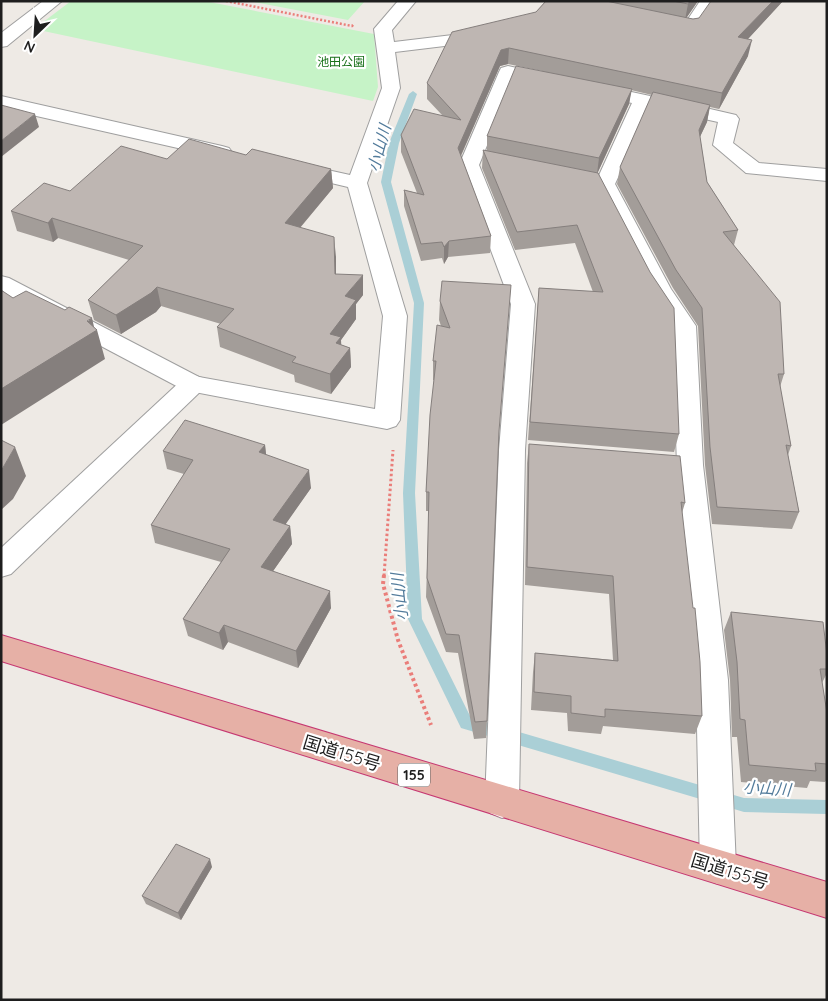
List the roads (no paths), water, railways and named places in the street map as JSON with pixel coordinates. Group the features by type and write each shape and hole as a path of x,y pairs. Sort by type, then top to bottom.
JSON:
{"highway":[{"name":"国道155号","path":"1,648 827,900"}],"street":[{"path":"1,42 54,1"},
{"path":"1,284 193,384 387,420 395,316 358,183 391,88 384,29 408,1"},
{"path":"645,18 690,28 709,1"},
{"path":"386,48 461,39"},
{"path":"502,802 522,451 523,304 469,165 480,159 508,72 729,119 723,145 753,169 827,175"},
{"path":"643,100 596,182 660,290 684,326 680,464 712,680 718,868"},
{"path":"1,102 242,156"},
{"path":"280,165 358,183"},
{"path":"1,566 193,384"}],"waterway":[{"name":"小山川","path":"413,94 394,143 386,182 419,303 409,493 415,619 466,723 744,805 827,807"}],"park label":[{"name":"池田公園","path":"341,61"}]}
